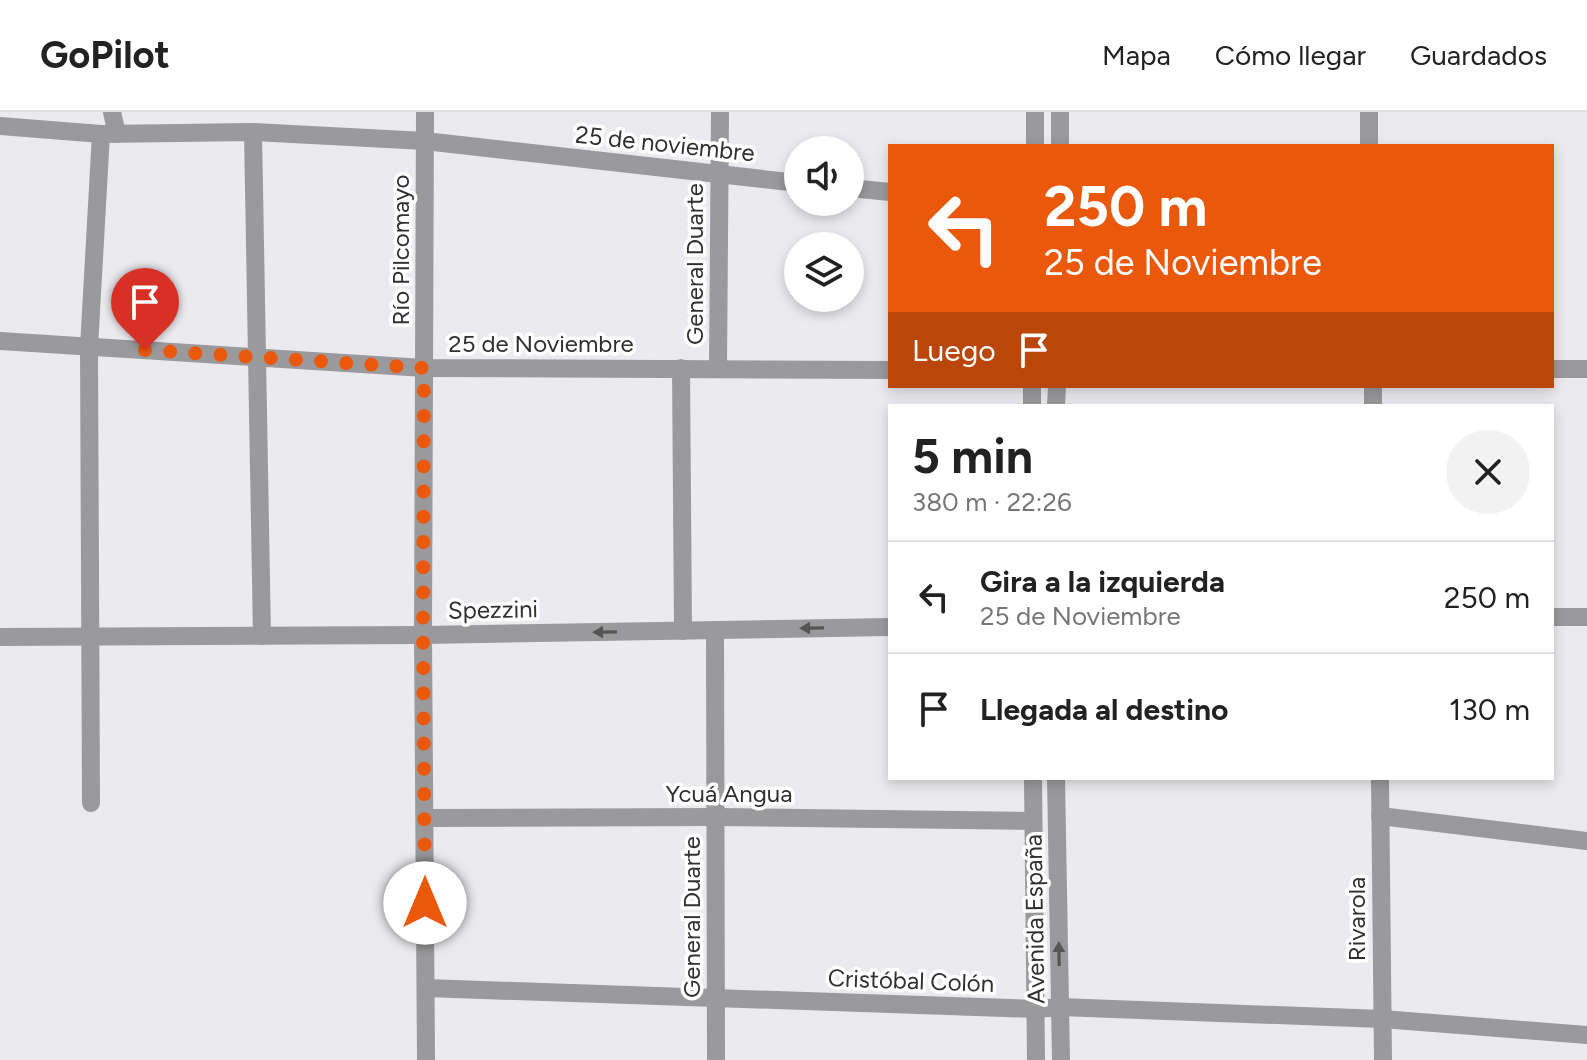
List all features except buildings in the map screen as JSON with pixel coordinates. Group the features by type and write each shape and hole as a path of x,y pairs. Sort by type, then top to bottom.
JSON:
{"street":[{"path":"91,803 89,347 112,112"},
{"name":"Río Pilcomayo","path":"425,112 423,635 426,1060"},
{"name":"General Duarte","path":"718,369 720,112"},
{"path":"1035,112 1035,144"},
{"path":"1060,112 1060,144"},
{"path":"1369,112 1369,144"},
{"name":"25 de noviembre","path":"0,126 109,134 253,132 425,141 784,182"},
{"path":"253,132 262,636"},
{"path":"864,189 888,192"},
{"name":"25 de Noviembre","path":"0,341 424,368 888,370"},
{"name":"General Duarte","path":"681,368 683,631"},
{"path":"1554,369 1587,369"},
{"path":"1554,617 1587,617"},
{"name":"Spezzini","path":"0,637 423,635 888,627"},
{"name":"General Duarte","path":"715,630 716,1060"},
{"name":"Avenida España","path":"1033,780 1036,1060"},
{"name":"Avenida España","path":"1056,780 1061,1060"},
{"name":"Rivarola","path":"1380,780 1383,1060"},
{"path":"1380,816 1587,841"},
{"name":"Ycuá Angua","path":"425,818 716,817 1033,821"},
{"name":"Cristóbal Colón","path":"426,988 1382,1019 1587,1035"}],"route":[{"path":"145,350 424,368 425,903"}]}
